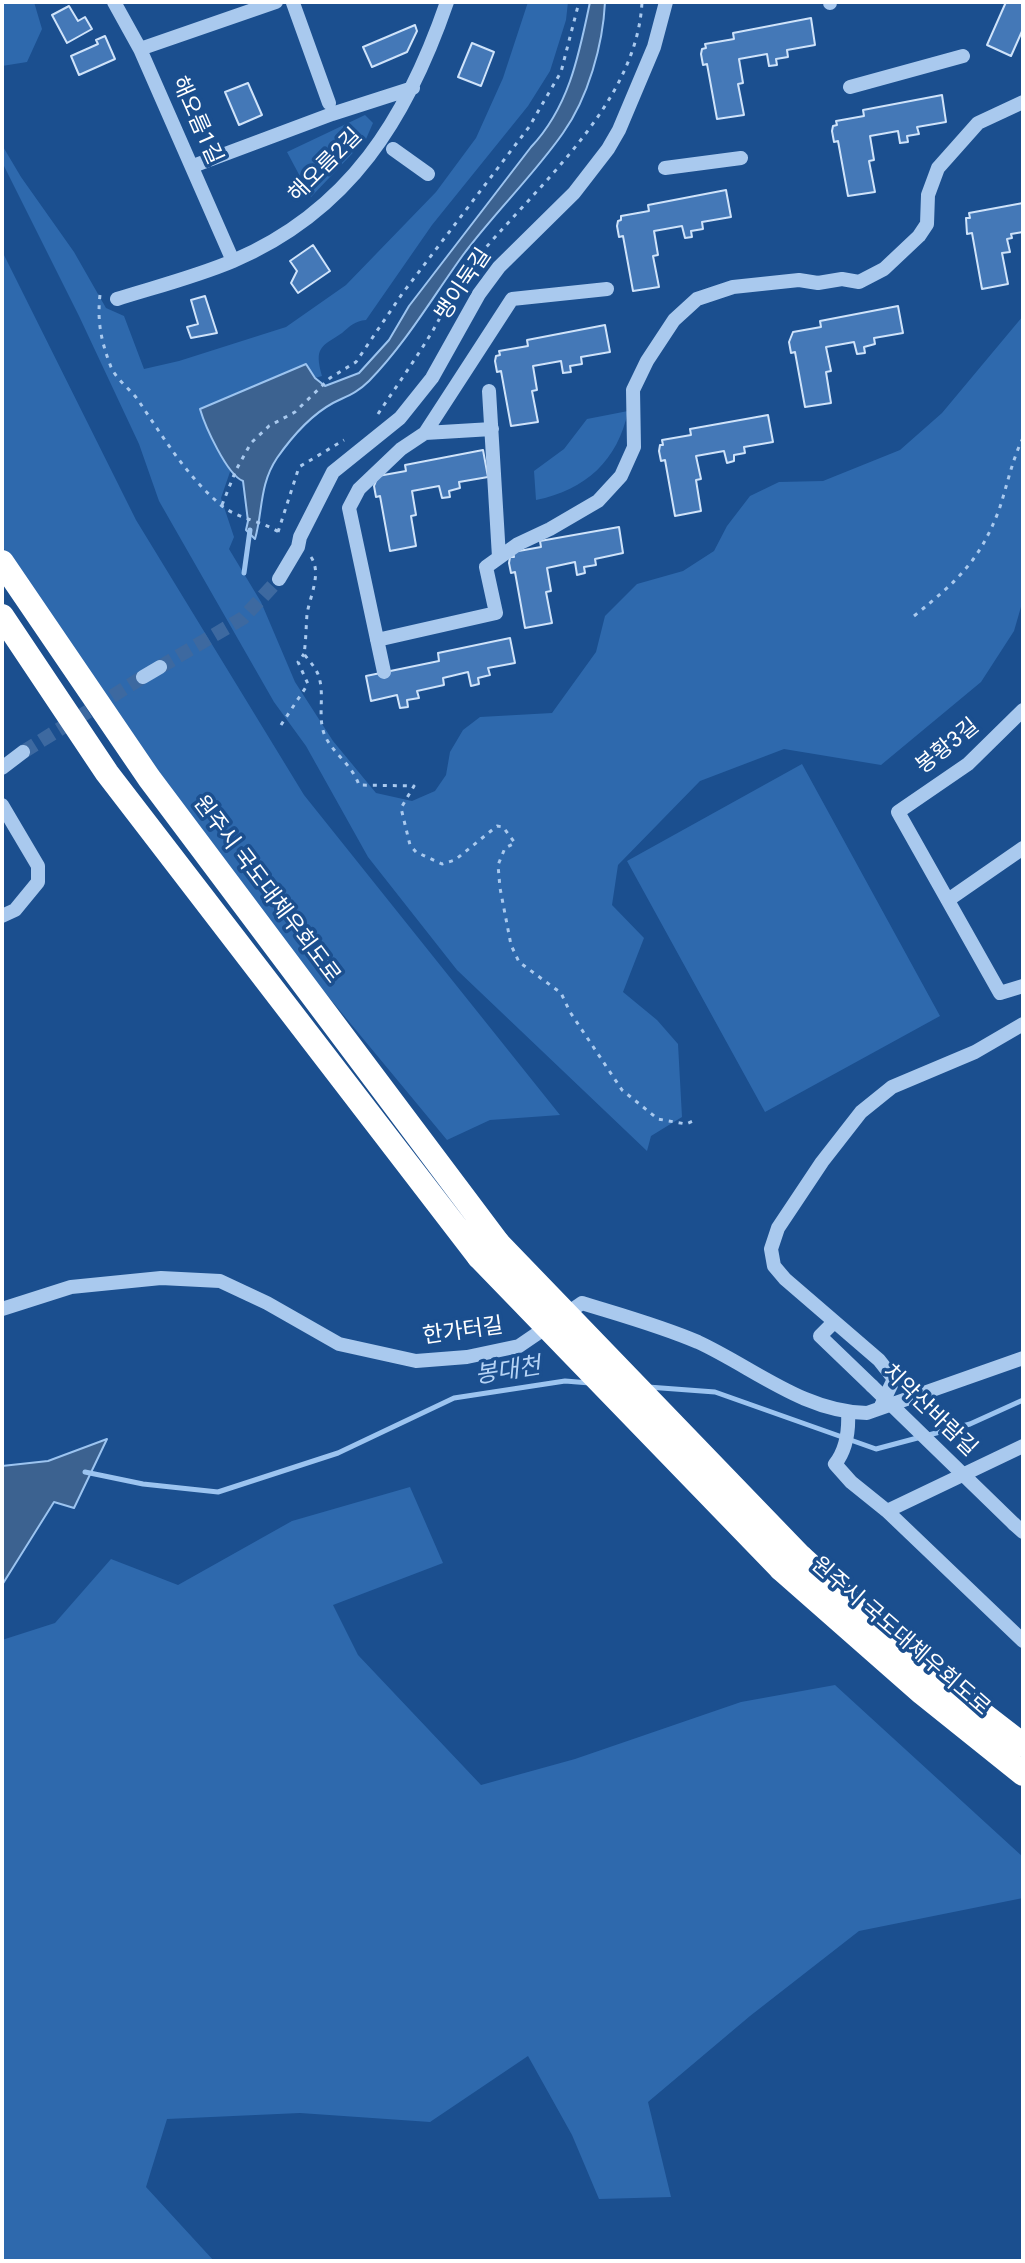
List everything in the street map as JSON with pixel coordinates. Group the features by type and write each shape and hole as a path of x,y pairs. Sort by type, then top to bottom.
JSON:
{"highway":[{"name":"원주시 국도대체우회도로","path":"2,562 149,778 488,1250"},
{"path":"2,616 107,773 488,1250 791,1563"},
{"name":"원주시 국도대체우회도로","path":"791,1563 1023,1745"},
{"name":"원주시 국도대체우회도로","path":"791,1563 922,1693 1023,1774"}],"street":[{"name":"해오름1길","path":"114,2 140,49 233,261"},
{"path":"140,49 276,2"},
{"name":"해오름2길","path":"117,299 233,261 286,233 325,204 354,175 393,124 413,88 447,2"},
{"name":"뱅이둑길","path":"279,579 304,552 300,537 333,472 400,418 432,378 479,294 499,267 574,193 608,149 654,47 666,2"},
{"path":"293,3 329,103"},
{"path":"850,87 963,56"},
{"path":"193,166 413,88"},
{"path":"372,101 384,109 393,124"},
{"path":"377,640 496,613 486,567 518,544 598,501 621,476 634,447 633,390 647,361 674,320 697,299 733,287 799,280 818,283 842,279 859,282 884,269 919,236 927,224 928,195 938,168 978,123 1023,102"},
{"path":"393,149 428,174"},
{"path":"665,168 741,158"},
{"path":"384,672 349,508 359,489 401,449 425,433 512,299 607,289"},
{"path":"489,391 499,557"},
{"path":"425,433 492,429"},
{"path":"143,677 160,667"},
{"name":"봉황3길","path":"948,900 898,812 968,764 1023,710"},
{"path":"2,768 23,752"},
{"path":"2,805 38,866 38,882 15,910 2,916"},
{"path":"1023,848 948,900 1000,993 1023,986"},
{"path":"873,1411 894,1379 879,1360 774,1266 771,1249 778,1228 822,1162 861,1112 892,1087 975,1052 1023,1024"},
{"name":"한가터길","path":"2,1309 71,1287 161,1278 220,1281 267,1303 339,1344 416,1361 467,1357 519,1346 582,1303 698,1342 801,1398 849,1419 873,1411"},
{"name":"치악산바람길","path":"834,1322 820,1336 1018,1528"},
{"path":"873,1411 1023,1358"},
{"path":"849,1419 841,1456 835,1464 1023,1641"},
{"path":"887,1511 1023,1446"}],"path":[{"path":"222,505 251,443 269,426 295,412 327,380 356,362 402,294 529,127 561,72 579,2"},
{"path":"371,424 430,336 470,266 526,205 601,114 632,52 642,2"},
{"path":"100,295 97,320 112,370 137,400 180,463 222,505 244,519 278,532 316,565 315,584 307,613 304,654 298,662 308,684 281,725"},
{"path":"914,616 972,564 998,512 1023,438"},
{"path":"278,532 299,467 347,439"},
{"path":"304,654 317,670 320,680 321,714 326,738 341,755 359,785 414,786 401,808 410,845 416,852 442,864 455,860 497,826 503,827 515,843 505,848 498,865 511,945 519,962 561,993 570,1012 622,1090 658,1119 686,1124 693,1121"}],"shaded area":[{"path":"2,2 34,2 42,29 27,62 2,66"},
{"path":"528,2 568,2 566,20 550,71 528,106 432,225 366,320 353,324 321,349 322,376 315,378 231,469 221,498 234,537 229,549 261,602 295,682 333,741 376,793 412,801 435,791 446,775 450,752 463,730 480,717 552,713 596,652 605,616 637,584 683,571 714,551 727,526 750,496 779,482 823,481 900,450 942,413 1023,316 1023,600 1014,631 981,682 881,765 784,749 700,781 618,865 612,905 644,938 623,992 657,1020 678,1044 682,1117 651,1136 647,1151 457,970 368,857 306,746 274,702 159,501 139,444 2,162 2,145 74,252 106,308 124,316 144,369 179,361 286,327 346,285 436,192 476,138 503,78"},
{"path":"590,2 605,2 601,36 587,88 572,119 539,164 487,224 407,336 369,381 317,414 283,450 267,478 255,539 246,530 248,521 243,481 224,460 200,409 306,364 325,386 359,373 389,340 409,306 555,115 577,61"},
{"path":"365,115 373,123 366,139 311,197 287,152"},
{"path":"2,251 136,520 304,795 560,1115 490,1120 447,1140 254,907 101,693 2,546"},
{"path":"628,411 616,444 597,470 570,489 536,500 534,471 564,449 587,419"},
{"path":"802,764 940,1016 765,1112 627,861"},
{"path":"107,1439 74,1508 54,1502 2,1585 2,1466 48,1461"},
{"path":"410,1487 443,1563 333,1605 358,1655 481,1785 575,1759 741,1702 835,1685 1023,1857 1023,1898 859,1931 750,2016 648,2102 671,2197 599,2199 572,2135 528,2056 430,2122 300,2113 167,2119 146,2187 214,2261 2,2261 2,1640 55,1623 111,1559 178,1585 292,1521"}],"building":[{"path":"1006,2 1023,2 1023,29 1011,56 987,45"},
{"path":"69,6 78,21 85,17 92,29 67,43 52,15"},
{"path":"811,18 815,45 787,50 788,57 776,59 777,65 769,66 767,54 739,59 743,83 738,84 744,115 717,119 707,64 703,65 701,54 702,49 706,48 705,44 734,39 733,33"},
{"path":"415,25 417,31 407,52 372,67 363,47"},
{"path":"105,36 115,59 79,75 71,56 98,44 96,40"},
{"path":"472,43 494,52 481,86 458,77"},
{"path":"248,83 262,115 239,125 225,92"},
{"path":"942,95 946,122 917,127 919,134 907,136 908,142 900,143 898,131 870,136 874,160 869,161 875,192 848,196 838,141 834,142 832,131 833,126 837,125 836,121 864,116 863,110"},
{"path":"726,190 731,217 702,222 703,229 691,231 692,237 685,238 682,226 654,231 658,255 653,256 659,287 633,291 623,236 619,237 617,226 621,216 649,211 648,205"},
{"path":"1023,203 1023,232 1011,234 1012,238 1007,239 1010,252 1002,253 1008,284 982,289 972,233 967,234 966,218 970,218 969,213"},
{"path":"313,245 330,271 298,293 291,283 297,271 290,261"},
{"path":"205,296 217,333 191,338 187,327 198,324 191,300"},
{"path":"898,306 903,333 874,338 875,344 864,347 865,353 857,354 854,342 826,347 831,371 826,372 831,403 805,407 795,352 791,353 789,342 793,332 821,327 820,321"},
{"path":"605,325 610,352 581,357 582,364 570,366 571,372 563,373 561,361 533,366 537,390 532,391 538,422 511,426 501,371 497,372 495,361 496,356 500,355 499,351 528,346 527,340"},
{"path":"768,415 773,442 744,447 745,453 734,455 734,461 727,463 724,451 696,456 701,479 696,480 701,511 675,516 665,460 661,461 659,451 662,440 691,435 690,429"},
{"path":"483,450 488,477 459,482 460,488 449,491 450,497 442,498 439,486 412,491 416,515 411,516 416,546 390,551 380,496 376,497 374,486 378,476 406,471 405,465"},
{"path":"619,527 623,553 595,559 596,565 584,567 585,573 577,575 575,562 547,568 551,591 546,592 552,623 525,628 515,572 511,573 509,563 510,557 514,557 513,552 541,547 540,541"},
{"path":"510,638 515,663 488,668 490,675 478,678 479,684 471,686 468,672 443,678 444,685 417,691 419,698 407,700 408,707 400,708 397,695 371,701 366,676 439,661 438,653"}],"waterway":[{"path":"244,573 250,530"},
{"name":"봉대천","path":"85,1472 143,1484 218,1492 338,1453 454,1398 565,1381 590,1383"},
{"name":"봉대천","path":"648,1387 715,1392 876,1449 970,1424 1023,1400"}],"tunnel":[{"path":"160,667 243,618 279,579"},
{"path":"23,752 143,677"}]}
